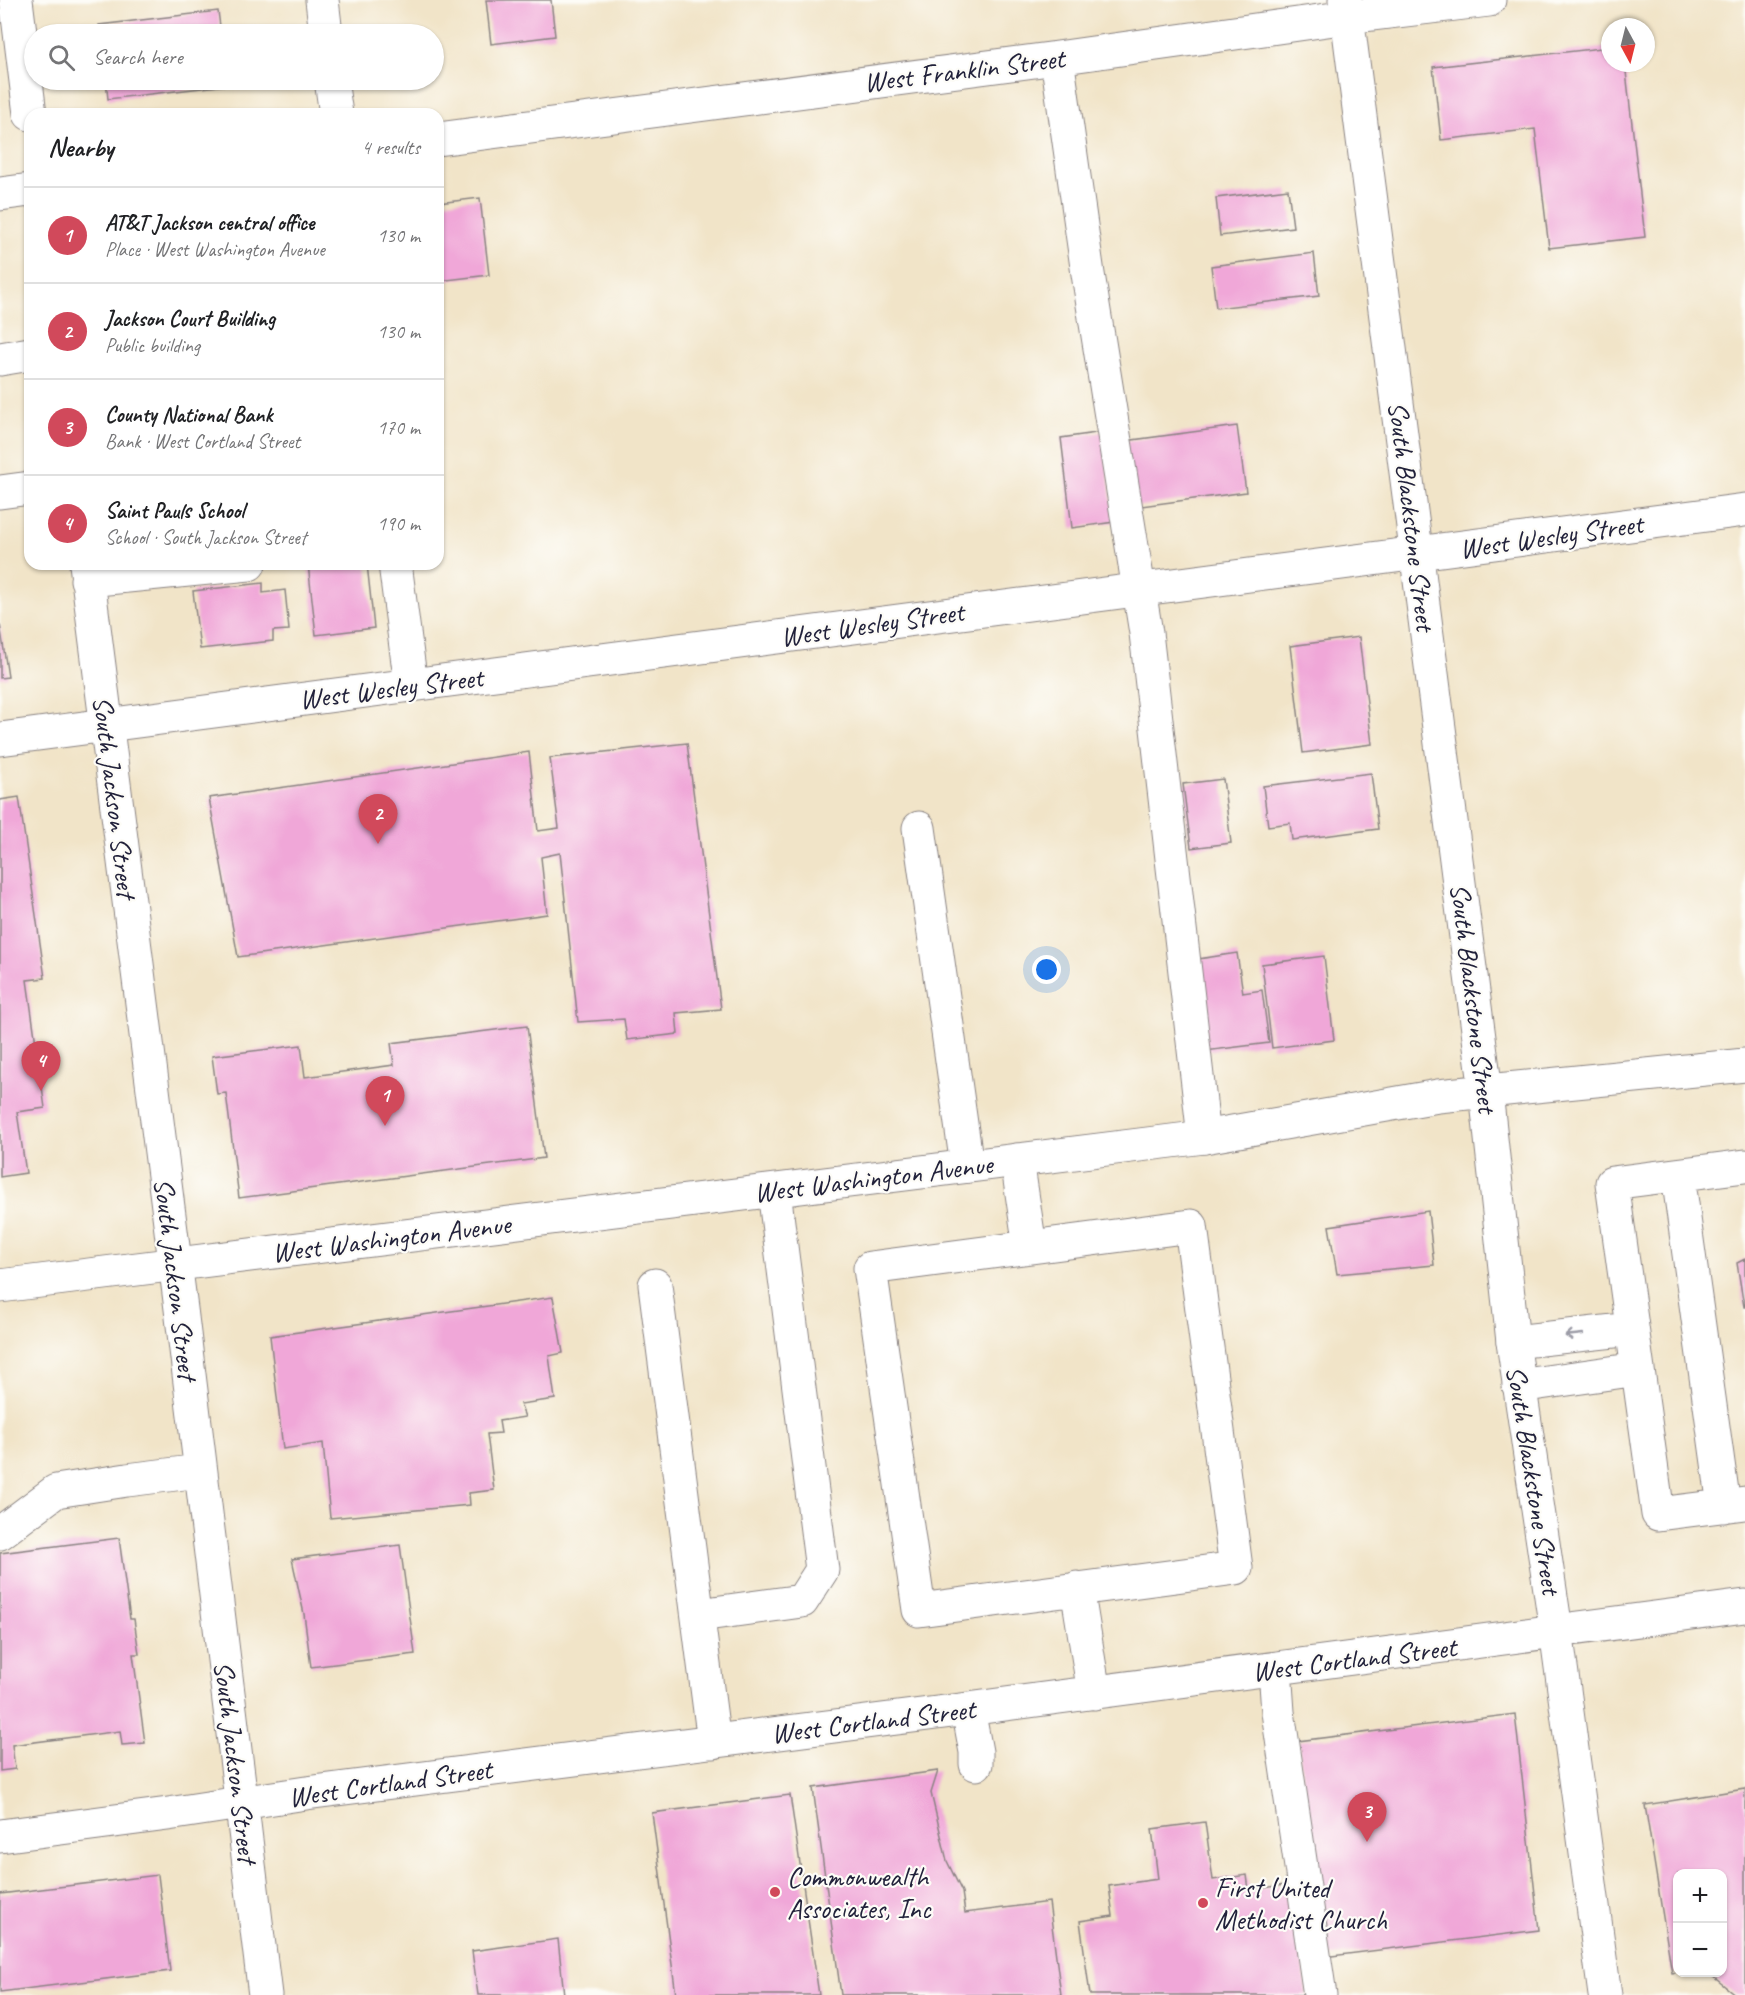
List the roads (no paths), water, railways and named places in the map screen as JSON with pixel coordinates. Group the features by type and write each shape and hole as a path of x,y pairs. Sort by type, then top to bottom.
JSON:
{"street":[{"path":"16,0 10,37 28,108"},
{"path":"322,0 325,24"},
{"name":"West Franklin Street","path":"444,138 1057,58 1347,9 1489,0"},
{"name":"South Blackstone Street","path":"1347,9 1486,1092 1513,1342 1556,1630 1605,1995"},
{"path":"1057,58 1090,286 1146,633 1204,1137"},
{"path":"332,90 335,108"},
{"path":"0,194 24,191"},
{"path":"0,359 24,355"},
{"path":"0,492 24,489"},
{"name":"West Wesley Street","path":"0,739 1745,510"},
{"path":"86,572 127,570"},
{"path":"396,570 411,685"},
{"name":"South Jackson Street","path":"86,572 175,1264 265,1995"},
{"path":"920,828 967,1166"},
{"name":"West Washington Avenue","path":"0,1286 1204,1137 1438,1096 1745,1065"},
{"path":"1017,1160 1030,1247"},
{"path":"1678,1175 1734,1504 1658,1514 1612,1184 1678,1175 1745,1166"},
{"path":"699,1615 801,1601 822,1570 774,1191"},
{"path":"1191,1226 1236,1568 1077,1588 919,1610 870,1268 1191,1226"},
{"path":"655,1285 714,1742"},
{"path":"1513,1342 1632,1329"},
{"path":"1520,1386 1638,1369"},
{"path":"0,1533 56,1491 200,1471"},
{"path":"1077,1588 1094,1693"},
{"name":"West Cortland Street","path":"0,1836 306,1793 1094,1693 1745,1606"},
{"path":"1275,1669 1278,1712 1320,1995"},
{"path":"968,1709 976,1764"}],"place":[{"name":"Jackson Court Building","path":"378,844"},
{"name":"Saint Pauls School","path":"41,1091"},
{"name":"AT&T Jackson central office","path":"385,1126"},
{"name":"County National Bank","path":"1367,1842"},
{"name":"Commonwealth Associates, Inc","path":"775,1892"},
{"name":"First United Methodist Church","path":"1203,1903"}]}
